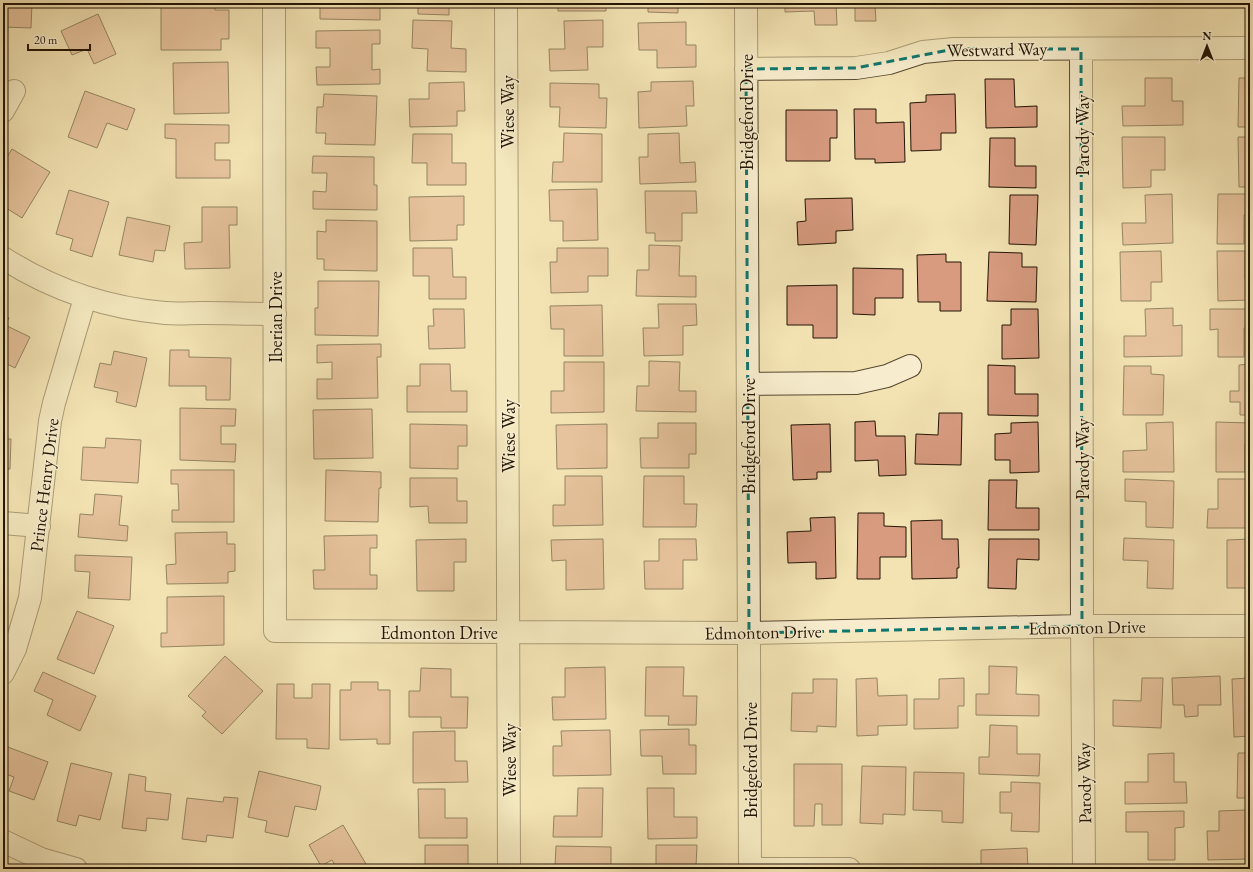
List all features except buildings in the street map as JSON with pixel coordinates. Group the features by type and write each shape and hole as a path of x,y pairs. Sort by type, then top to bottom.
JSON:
{"street":[{"name":"Iberian Drive","path":"274,3 275,631"},
{"name":"Wiese Way","path":"506,3 509,869"},
{"name":"Bridgeford Drive","path":"746,3 750,869 849,869"},
{"name":"Westward Way","path":"746,69 861,67 889,63 923,52 954,49 1250,48"},
{"name":"Parody Way","path":"1081,49 1084,869"},
{"path":"3,111 14,91"},
{"path":"3,258 21,270 52,286 85,298 132,309 167,313 274,314"},
{"name":"Prince Henry Drive","path":"3,673 15,649 29,604 50,421 85,298"},
{"path":"748,384 856,383 887,376 910,366"},
{"path":"3,524 39,526"},
{"name":"Edmonton Drive","path":"275,631 749,633 1082,626 1250,626"},
{"path":"3,841 41,858 76,869"}],"highlighted area":[{"path":"954,49 1081,49 1082,626 749,633 746,69 856,68"}]}
